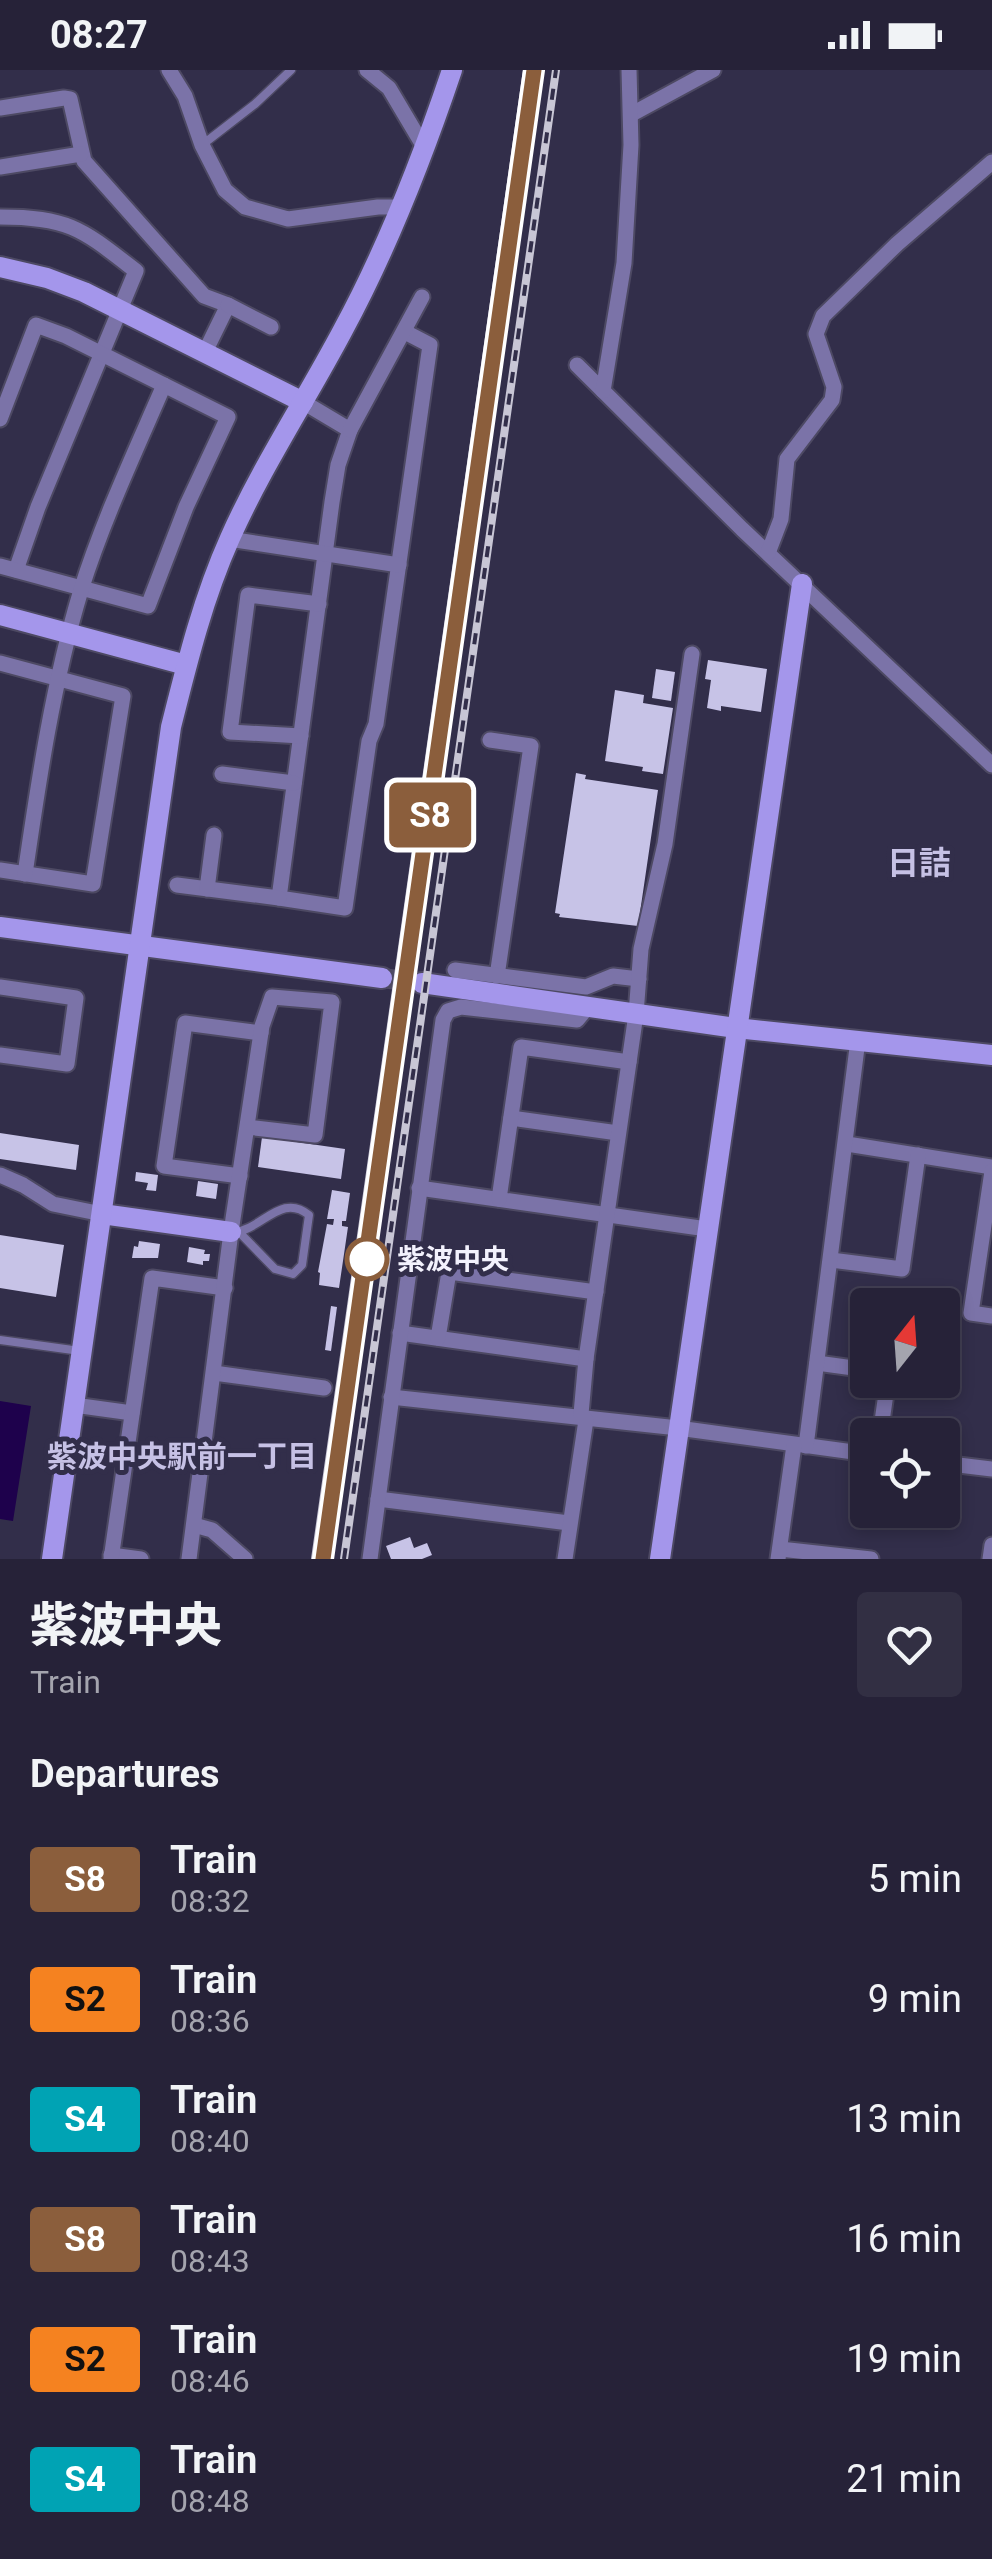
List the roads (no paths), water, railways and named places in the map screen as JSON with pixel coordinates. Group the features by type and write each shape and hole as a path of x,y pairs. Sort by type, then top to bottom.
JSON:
{"street":[{"path":"169,70 186,96 202,145 225,190 245,207 288,219 378,206 402,208"},
{"path":"367,70 389,88 424,147"},
{"path":"52,1559 138,947 171,727 186,665 229,539 345,327 402,208 452,70"},
{"path":"602,391 624,263 632,114 629,70"},
{"path":"632,114 713,70"},
{"path":"0,108 70,100 84,161 204,296 271,327"},
{"path":"0,168 81,154"},
{"path":"768,553 781,519 787,459 832,400 834,387 816,334 823,316 897,244 992,162"},
{"path":"0,217 42,217 63,222 97,241 136,271 101,353 38,507 8,568 148,606 186,507 228,417 101,353 36,325 7,379 0,419"},
{"path":"2,273 47,278 120,310 303,402 350,430"},
{"path":"278,898 338,466 350,430 422,297"},
{"path":"205,352 228,306"},
{"path":"177,885 345,908 400,565 430,345 404,332"},
{"path":"577,365 992,765"},
{"path":"25,874 57,679 69,634 103,528 164,385"},
{"path":"229,539 400,565"},
{"path":"660,1559 802,584"},
{"path":"301,736 230,732 248,594 319,604"},
{"path":"0,615 186,665"},
{"path":"565,1559 586,1420 581,1414 586,1359 636,1014 641,948 663,854 692,654"},
{"path":"0,664 123,696 93,884 0,870"},
{"path":"490,740 530,746 496,976"},
{"path":"222,774 294,783"},
{"path":"207,889 214,835"},
{"path":"0,927 382,978"},
{"path":"455,970 586,988 613,976 640,979"},
{"path":"422,983 736,1028 992,1055"},
{"path":"0,987 76,998 67,1064 0,1055"},
{"path":"188,1559 235,1232 240,1176 247,1127 261,1033 272,996 332,1002 315,1136 247,1127"},
{"path":"370,1559 442,1020 448,1011 461,1007 566,1021 577,1020 586,1008"},
{"path":"240,1176 164,1166 185,1023 261,1033"},
{"path":"858,1040 817,1363 779,1554 870,1559"},
{"path":"499,1200 521,1048 628,1062"},
{"path":"511,1118 618,1133"},
{"path":"846,1144 992,1169 971,1313 992,1316"},
{"path":"831,1260 902,1270 918,1155"},
{"path":"0,1175 54,1204 235,1232"},
{"path":"419,1188 707,1229"},
{"path":"438,1338 449,1272 596,1292"},
{"path":"142,1559 111,1557 152,1278 224,1288"},
{"path":"400,1333 586,1359"},
{"path":"817,1363 850,1368"},
{"path":"214,1373 324,1388"},
{"path":"391,1397 678,1428 850,1452"},
{"path":"74,1405 132,1413"},
{"path":"960,1466 992,1470"},
{"path":"378,1498 570,1522"},
{"path":"194,1525 212,1530 245,1559"},
{"path":"990,1559 992,1545"}],"lane":[{"path":"202,145 291,70"},
{"path":"281,1207 299,1208 309,1214 302,1265 293,1274 280,1272 235,1232 248,1231 281,1207"},
{"path":"0,1340 82,1352"}],"tunnel":[{"path":"382,978 422,983"}],"railway":[{"path":"315,1559 527,70"},
{"path":"344,1559 556,70"}],"train":[{"name":"S8","path":"323,1559 534,70"}],"place":[{"name":"紫波中央","path":"367,1259"}],"district":[{"name":"日詰","path":"919,863"},
{"name":"紫波中央駅前一丁目","path":"182,1457"}]}
